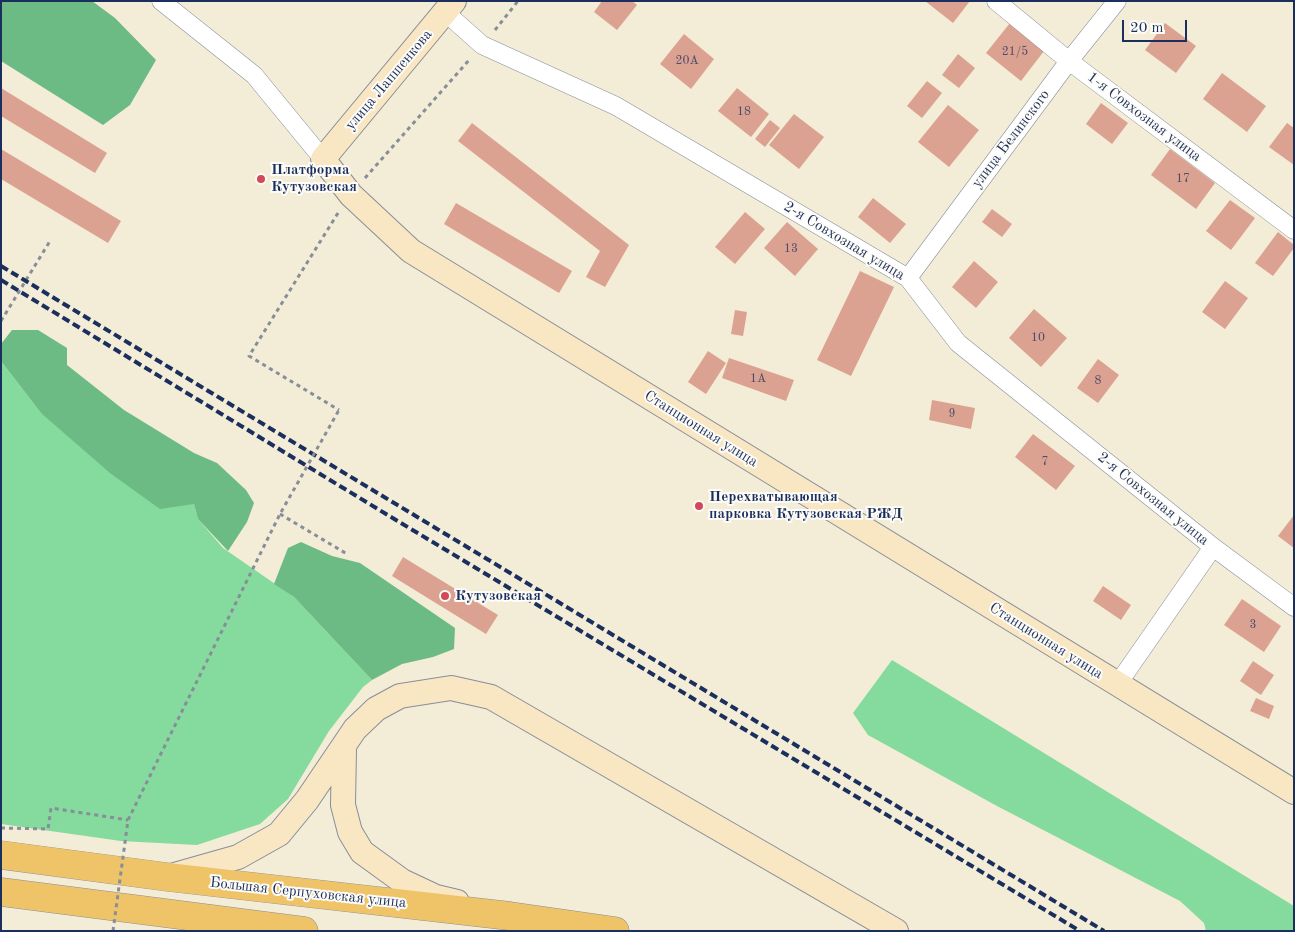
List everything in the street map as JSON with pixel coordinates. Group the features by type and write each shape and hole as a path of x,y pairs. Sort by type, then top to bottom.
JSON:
{"main road":[{"name":"Большая Серпуховская улица","path":"1,855 167,878 510,916 614,931"},
{"path":"1,892 304,931"}],"street":[{"name":"Станционная улица","path":"161,1 254,74 351,194 411,251 1294,792"},
{"name":"1-я Совхозная улица","path":"996,1 1068,61 1294,230"},
{"name":"улица Белинского","path":"908,278 1068,61 1117,1"},
{"name":"улица Лапшенкова","path":"323,159 449,6"},
{"name":"2-я Совхозная улица","path":"449,6 482,45 616,106 908,278 958,343 1213,547 1294,607"},
{"path":"1117,685 1213,547"},
{"path":"167,878 238,857 279,834 307,800 344,749 355,729 376,709 400,696 451,688 491,698 896,931"},
{"path":"344,749 343,805 350,832 362,852 402,881 436,897 510,916"},
{"path":"159,913 220,931"}],"path":[{"path":"113,931 128,820 280,514 339,410 250,356 351,194 482,45 518,1"},
{"path":"1,321 50,241"},
{"path":"280,514 347,554"},
{"path":"1,828 48,829 51,808 128,820"}],"green space":[{"path":"1,1 92,1 115,18 156,60 130,105 103,125 1,61"},
{"path":"12,330 38,330 67,348 67,365 124,410 194,453 217,463 246,490 254,503 247,522 228,551 198,519 194,504 160,509 110,473 41,413 1,361 1,344"},
{"path":"1,361 41,413 194,504 198,519 223,548 294,597 372,680 363,687 329,731 288,799 260,824 197,845 121,841 1,824"},
{"path":"301,542 332,556 360,563 455,628 454,649 433,657 402,664 372,680 294,597 274,584 288,548"},
{"path":"892,660 1294,906 1294,931 1206,931 1204,923 1180,901 997,806 868,735 853,713"}],"building":[{"path":"602,1 632,1 637,5 617,30 594,12"},
{"path":"925,1 970,1 953,23"},
{"path":"1010,23 1044,51 1021,81 986,53"},
{"path":"1165,23 1196,46 1176,73 1145,50"},
{"path":"684,34 714,59 691,89 660,64"},
{"path":"958,54 975,68 959,88 942,75"},
{"path":"1222,73 1266,106 1247,132 1203,99"},
{"path":"927,81 942,93 922,118 907,106"},
{"path":"1,88 107,153 95,173 1,116"},
{"path":"737,88 769,114 751,137 718,111"},
{"path":"1101,103 1128,123 1112,144 1086,124"},
{"path":"948,105 979,130 949,167 918,142"},
{"path":"794,114 824,137 799,169 769,145"},
{"path":"770,120 780,128 765,147 755,139"},
{"path":"472,123 629,245 605,287 586,277 600,251 458,141"},
{"path":"1287,123 1294,128 1294,165 1269,147"},
{"path":"1,149 121,221 108,243 1,179"},
{"path":"1170,149 1215,183 1196,209 1151,175"},
{"path":"873,198 906,224 890,243 858,217"},
{"path":"1230,200 1255,218 1231,250 1206,231"},
{"path":"456,203 572,271 559,293 444,224"},
{"path":"992,209 1012,224 1002,237 982,222"},
{"path":"745,212 765,229 735,264 715,247"},
{"path":"787,222 818,249 795,276 764,248"},
{"path":"1278,232 1294,245 1294,248 1273,276 1255,263"},
{"path":"974,261 998,282 976,308 952,287"},
{"path":"860,271 894,287 851,376 817,360"},
{"path":"1225,281 1248,298 1225,329 1202,312"},
{"path":"1034,309 1067,338 1041,367 1009,338"},
{"path":"735,310 747,312 743,336 731,334"},
{"path":"708,351 726,363 706,394 688,382"},
{"path":"729,358 794,380 786,401 722,378"},
{"path":"1098,359 1119,375 1098,403 1077,388"},
{"path":"932,400 975,408 971,429 929,420"},
{"path":"1033,434 1075,466 1056,490 1015,457"},
{"path":"1294,515 1294,548 1278,536"},
{"name":"Кутузовская","path":"403,557 498,615 486,634 392,576"},
{"path":"1103,586 1131,605 1121,620 1093,601"},
{"path":"1242,599 1281,626 1264,652 1224,625"},
{"path":"1253,661 1274,675 1261,695 1240,681"},
{"path":"1256,698 1274,706 1269,719 1250,711"}],"railway":[{"path":"1,266 1104,931"},
{"path":"1,280 1080,931"}],"place":[{"name":"Платформа Кутузовская","path":"261,179"},
{"name":"Перехватывающая парковка Кутузовская РЖД","path":"699,506"},
{"name":"Кутузовская","path":"445,596"}]}
